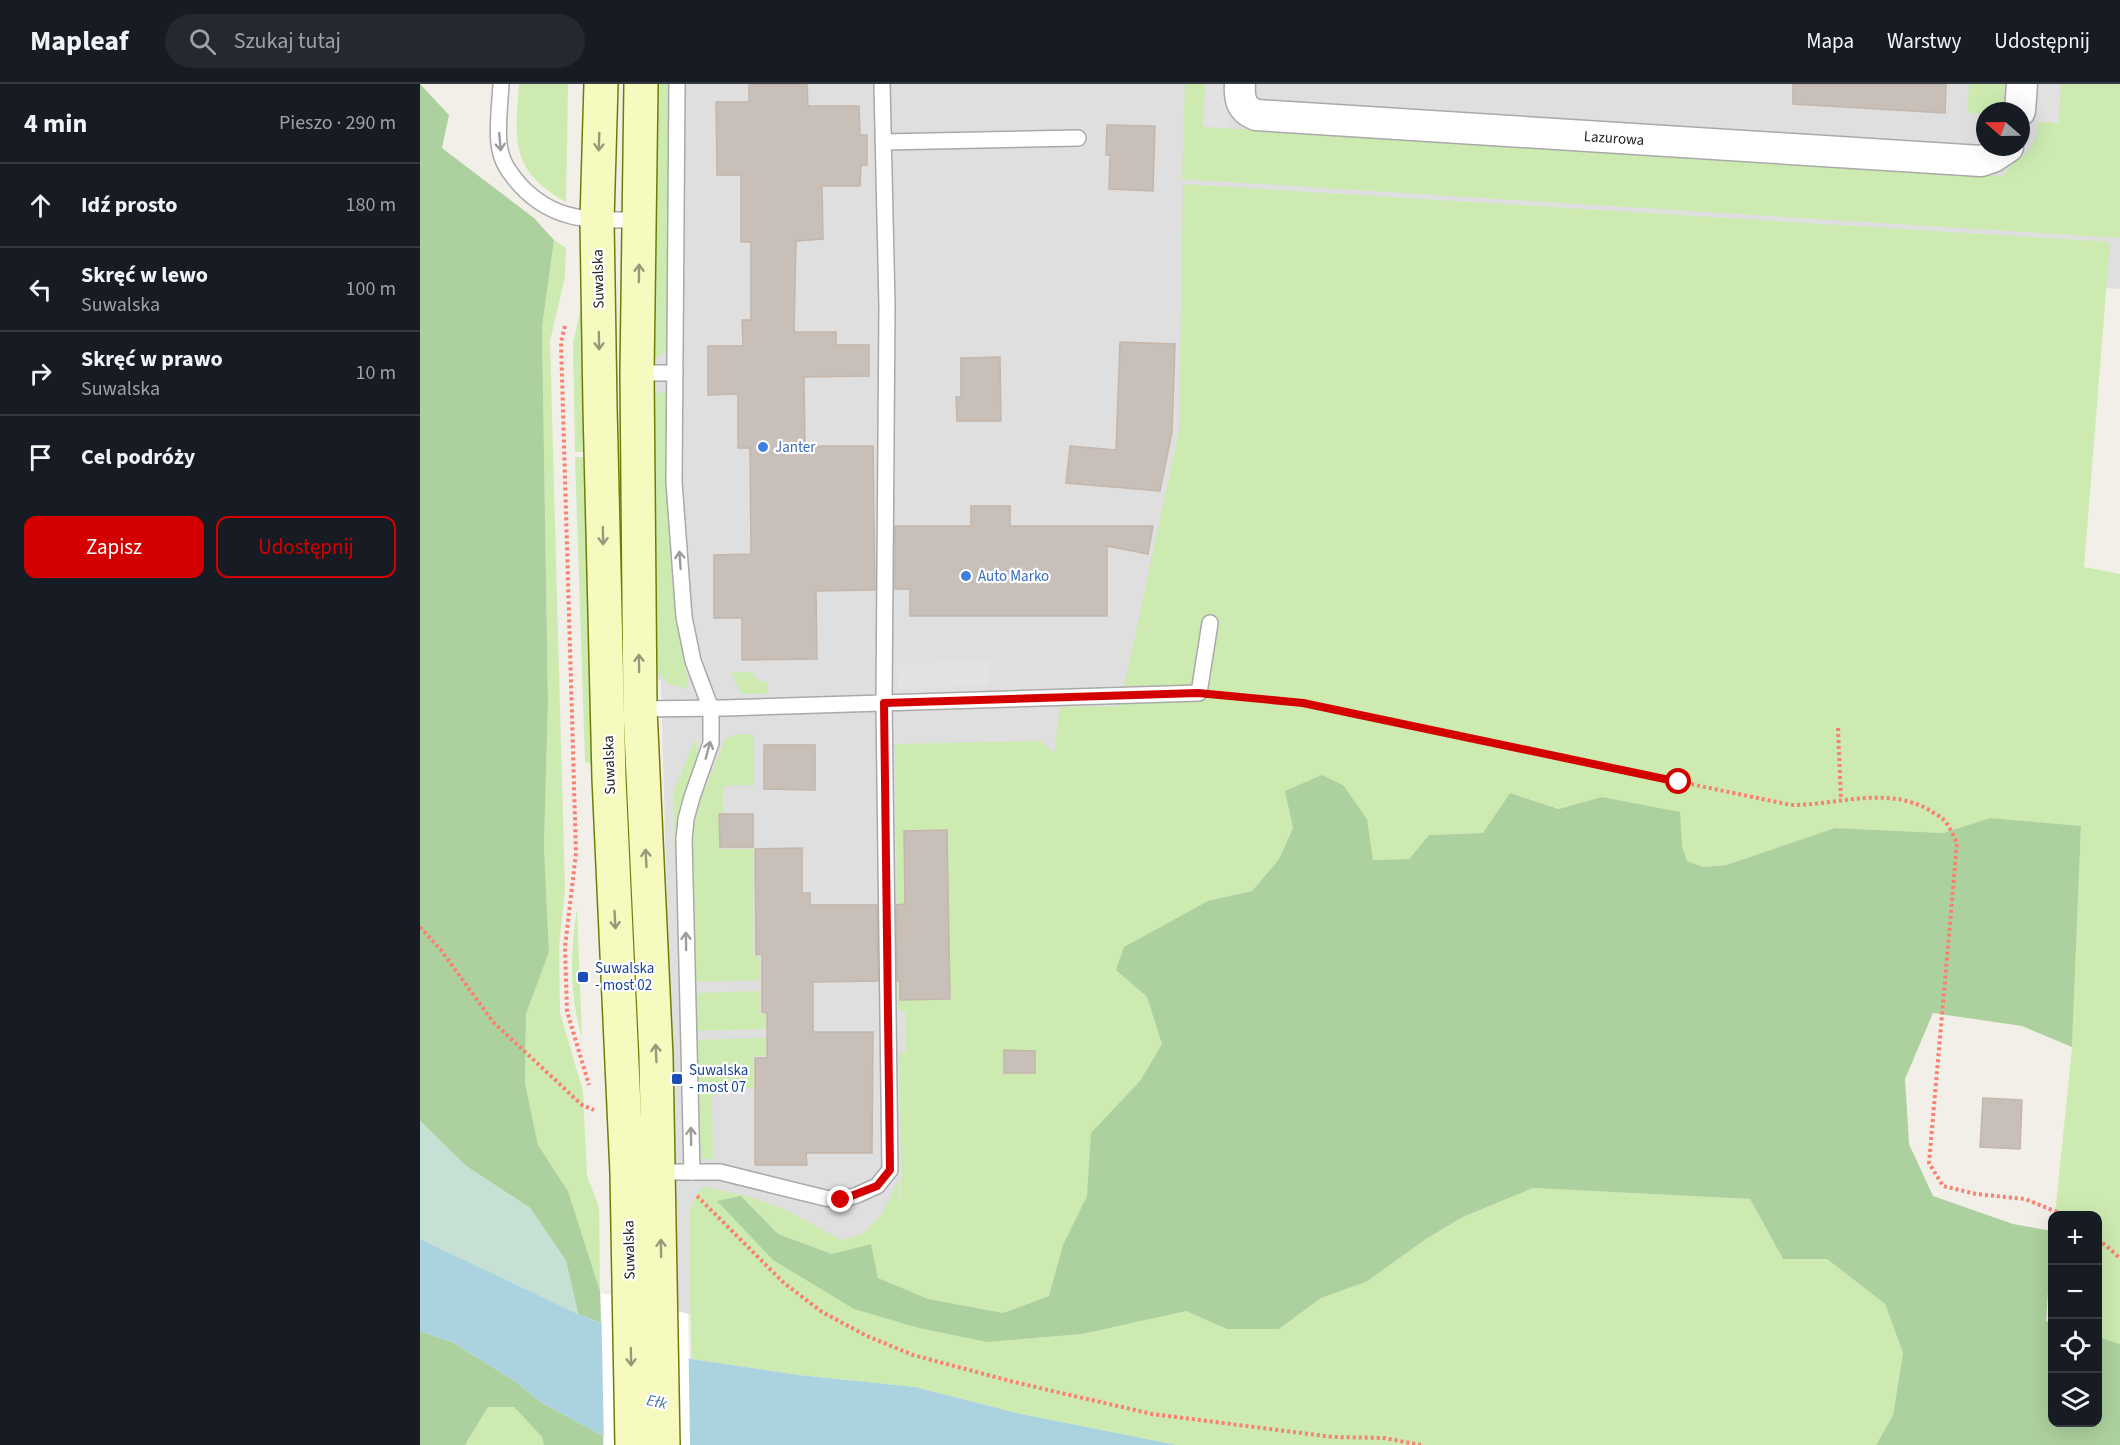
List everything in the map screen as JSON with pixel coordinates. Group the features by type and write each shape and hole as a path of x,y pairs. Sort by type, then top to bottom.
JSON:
{"street":[{"name":"Suwalska","path":"602,84 597,220 607,710 627,1173 632,1445"},
{"path":"640,84 637,373 640,709 659,1172 663,1445"},
{"name":"Lazurowa","path":"1240,84 1240,101 1244,108 1256,115 1981,161 1994,156"},
{"path":"2021,102 2022,84"}],"lane":[{"path":"501,84 499,145 506,169 531,197 559,214 575,218 640,220"},
{"path":"677,84 674,482 684,618 693,661 711,709 711,743 692,796 684,840 692,1172"},
{"path":"627,1173 720,1172 841,1200 877,1186 890,1170 884,703 887,306 882,84"},
{"path":"884,142 1078,138"},
{"path":"637,373 675,373"},
{"path":"607,710 711,709 1198,693 1210,624"}],"path":[{"path":"1198,693 1303,703 1791,805 1815,805 1883,796 1917,802 1943,818 1957,843 1929,1163 1944,1186 1976,1194 2025,1199 2056,1211"},
{"path":"1838,728 1841,800"},
{"path":"576,853 565,947 567,1011 591,1089"},
{"path":"420,927 441,950 493,1022 582,1105 597,1111 594,1100"},
{"path":"692,1172 696,1196 784,1283 822,1312 867,1336 913,1355 1014,1382 1152,1414 1333,1437 1384,1438 1421,1445"},
{"path":"2102,1243 2120,1258"}],"shaded area":[{"path":"647,84 2120,84 2120,289 1264,230 1218,1369 688,1314 678,1311 661,682 654,673"},
{"path":"1206,84 1229,84 1226,127 1203,126"},
{"path":"2037,84 2061,84 2058,123 2034,121"},
{"path":"989,660 990,685 898,689 897,664"}],"green space":[{"path":"420,84 449,115 442,148 534,218 554,240 542,328 548,702 544,846 549,952 526,1014 525,1083 538,1145 568,1191 600,1291 601,1323 578,1314 566,1261 530,1208 466,1166 420,1121"},
{"path":"519,84 568,84 566,202 534,178 525,166 517,138"},
{"path":"651,84 668,84 667,347 663,354 655,359 651,216"},
{"path":"1185,84 1205,84 1203,127 2004,176 2008,169 2023,156 2030,156 2030,148 2037,134 2039,122 2058,123 2061,84 2120,84 2120,238 1182,179"},
{"path":"1969,84 2005,84 2004,102 1976,102 1976,114 1967,113"},
{"path":"1183,184 2110,242 2084,567 2120,574 2120,1344 2102,1338 2102,1211 2055,1211 2072,1047 2081,827 1990,818 1943,833 1835,828 1726,865 1703,867 1687,862 1682,846 1602,797 1560,809 1511,793 1484,833 1429,835 1409,859 1372,860 1367,819 1293,828 1279,859 1252,891 1208,901 1116,970 1147,997 1162,1044 1140,1081 1092,1133 1087,1196 1063,1245 1049,1296 1003,1313 928,1299 878,1278 871,1244 833,1254 778,1234 741,1196 773,1260 987,1342 1082,1334 1186,1311 1227,1329 1279,1329 1321,1298 1366,1282 1426,1239 1463,1217 1533,1188 1750,1199 1783,1259 1827,1259 1885,1304 1903,1353 1893,1415 1876,1445 1177,1445 1021,1414 915,1387 799,1375 691,1359 689,1213 698,1191 705,1187 751,1197 784,1209 841,1240 863,1234 882,1214 899,1179 902,1215 899,1054 906,1052 906,1012 898,1010 895,744 1041,741 1054,754 1060,707 1120,706 1179,431"},
{"path":"554,240 566,248 565,277 550,341 565,890 559,947 560,1013 583,1091 587,1176 599,1207 600,1291 568,1191 538,1145 525,1083 526,1014 549,952 544,846 548,702 542,328"},
{"path":"582,303 586,452 575,452 573,343"},
{"path":"666,390 670,546 677,622 689,689 668,684 657,671 653,660 648,591 654,395"},
{"path":"575,457 586,457 594,765 585,762"},
{"path":"731,672 753,672 753,677 768,683 768,690 765,694 741,694"},
{"path":"740,734 754,735 754,785 723,786 723,812 719,813 719,849 753,849 753,956 760,956 760,980 696,982 693,831 701,798 725,740"},
{"path":"695,739 699,754 680,807 675,855 673,793"},
{"path":"1322,775 1343,785 1367,819 1373,860 1409,859 1429,835 1483,833 1510,793 1559,809 1602,797 1680,812 1682,846 1687,861 1703,867 1726,865 1835,828 1943,833 1990,818 2081,826 2072,1047 2022,1026 1933,1013 1905,1079 1909,1144 1933,1196 2013,1224 2048,1230 2046,1321 2048,1322 2048,1427 2102,1427 2102,1338 2120,1344 2120,1445 1876,1445 1893,1415 1903,1353 1885,1304 1827,1259 1783,1259 1750,1199 1533,1188 1463,1217 1426,1239 1366,1282 1321,1298 1279,1329 1227,1329 1186,1311 1082,1334 987,1342 919,1328 854,1309 773,1260 717,1201 741,1196 778,1234 832,1254 871,1244 878,1278 928,1299 1003,1313 1049,1296 1063,1245 1087,1196 1091,1133 1140,1081 1162,1044 1147,997 1116,970 1124,947 1208,901 1252,891 1279,859 1293,828 1285,791"},
{"path":"577,908 582,1038 575,1005 572,973"},
{"path":"760,991 760,1014 765,1014 765,1029 697,1031 696,993"},
{"path":"765,1038 765,1056 753,1056 753,1088 720,1090 712,1098 713,1160 701,1158 697,1040"},
{"path":"420,1121 466,1166 530,1208 566,1261 578,1314 420,1239"},
{"path":"420,1331 454,1343 516,1382 542,1403 603,1436 603,1445 544,1445 542,1437 514,1407 488,1407 465,1445 420,1445"},
{"path":"488,1407 514,1407 542,1437 544,1445 465,1445"}],"water":[{"name":"Ełk","path":"420,1239 578,1314 691,1359 799,1375 915,1387 1021,1414 1177,1445 637,1445 603,1436 542,1403 516,1382 454,1343 420,1331"}],"pier":[{"path":"601,1293 688,1314 690,1445 604,1445"}],"building":[{"path":"749,84 807,84 808,106 859,106 860,135 867,135 867,165 861,165 860,186 822,186 823,239 796,241 794,332 836,332 836,345 869,345 869,376 804,377 805,446 873,446 875,590 816,591 817,659 742,660 742,618 714,618 714,555 751,554 750,448 738,448 738,394 708,395 708,346 743,346 742,320 751,320 751,242 741,242 741,175 717,175 716,102 749,102"},
{"path":"1793,84 1946,84 1945,113 1793,104"},
{"path":"1107,125 1155,126 1153,191 1109,189 1110,155 1106,155"},
{"path":"1120,342 1175,344 1172,432 1160,491 1066,483 1070,446 1116,450"},
{"path":"1000,357 1001,421 957,421 956,397 961,397 961,358"},
{"path":"971,506 1010,506 1010,526 1153,526 1148,554 1107,546 1107,616 910,616 910,589 895,589 895,526 971,526"},
{"path":"764,745 815,745 815,790 764,789"},
{"path":"719,814 753,814 753,847 720,847"},
{"path":"947,830 950,999 900,1000 900,981 897,981 896,905 905,904 904,831"},
{"path":"802,848 802,893 810,893 810,905 877,905 878,981 813,982 813,1032 873,1032 872,1153 806,1153 807,1165 755,1165 755,1058 767,1058 767,1013 762,1012 762,954 756,955 755,849"},
{"path":"1004,1050 1035,1051 1035,1073 1004,1073"},
{"path":"1983,1098 2022,1100 2020,1149 1980,1147"}],"place":[{"name":"Janter","path":"763,447"},
{"name":"Auto Marko","path":"966,576"},
{"name":"Suwalska - most 02","path":"583,977"},
{"name":"Suwalska - most 07","path":"677,1079"}],"route":[{"path":"841,1200 877,1186 890,1170 884,703 1198,693 1303,703 1679,782"}]}
